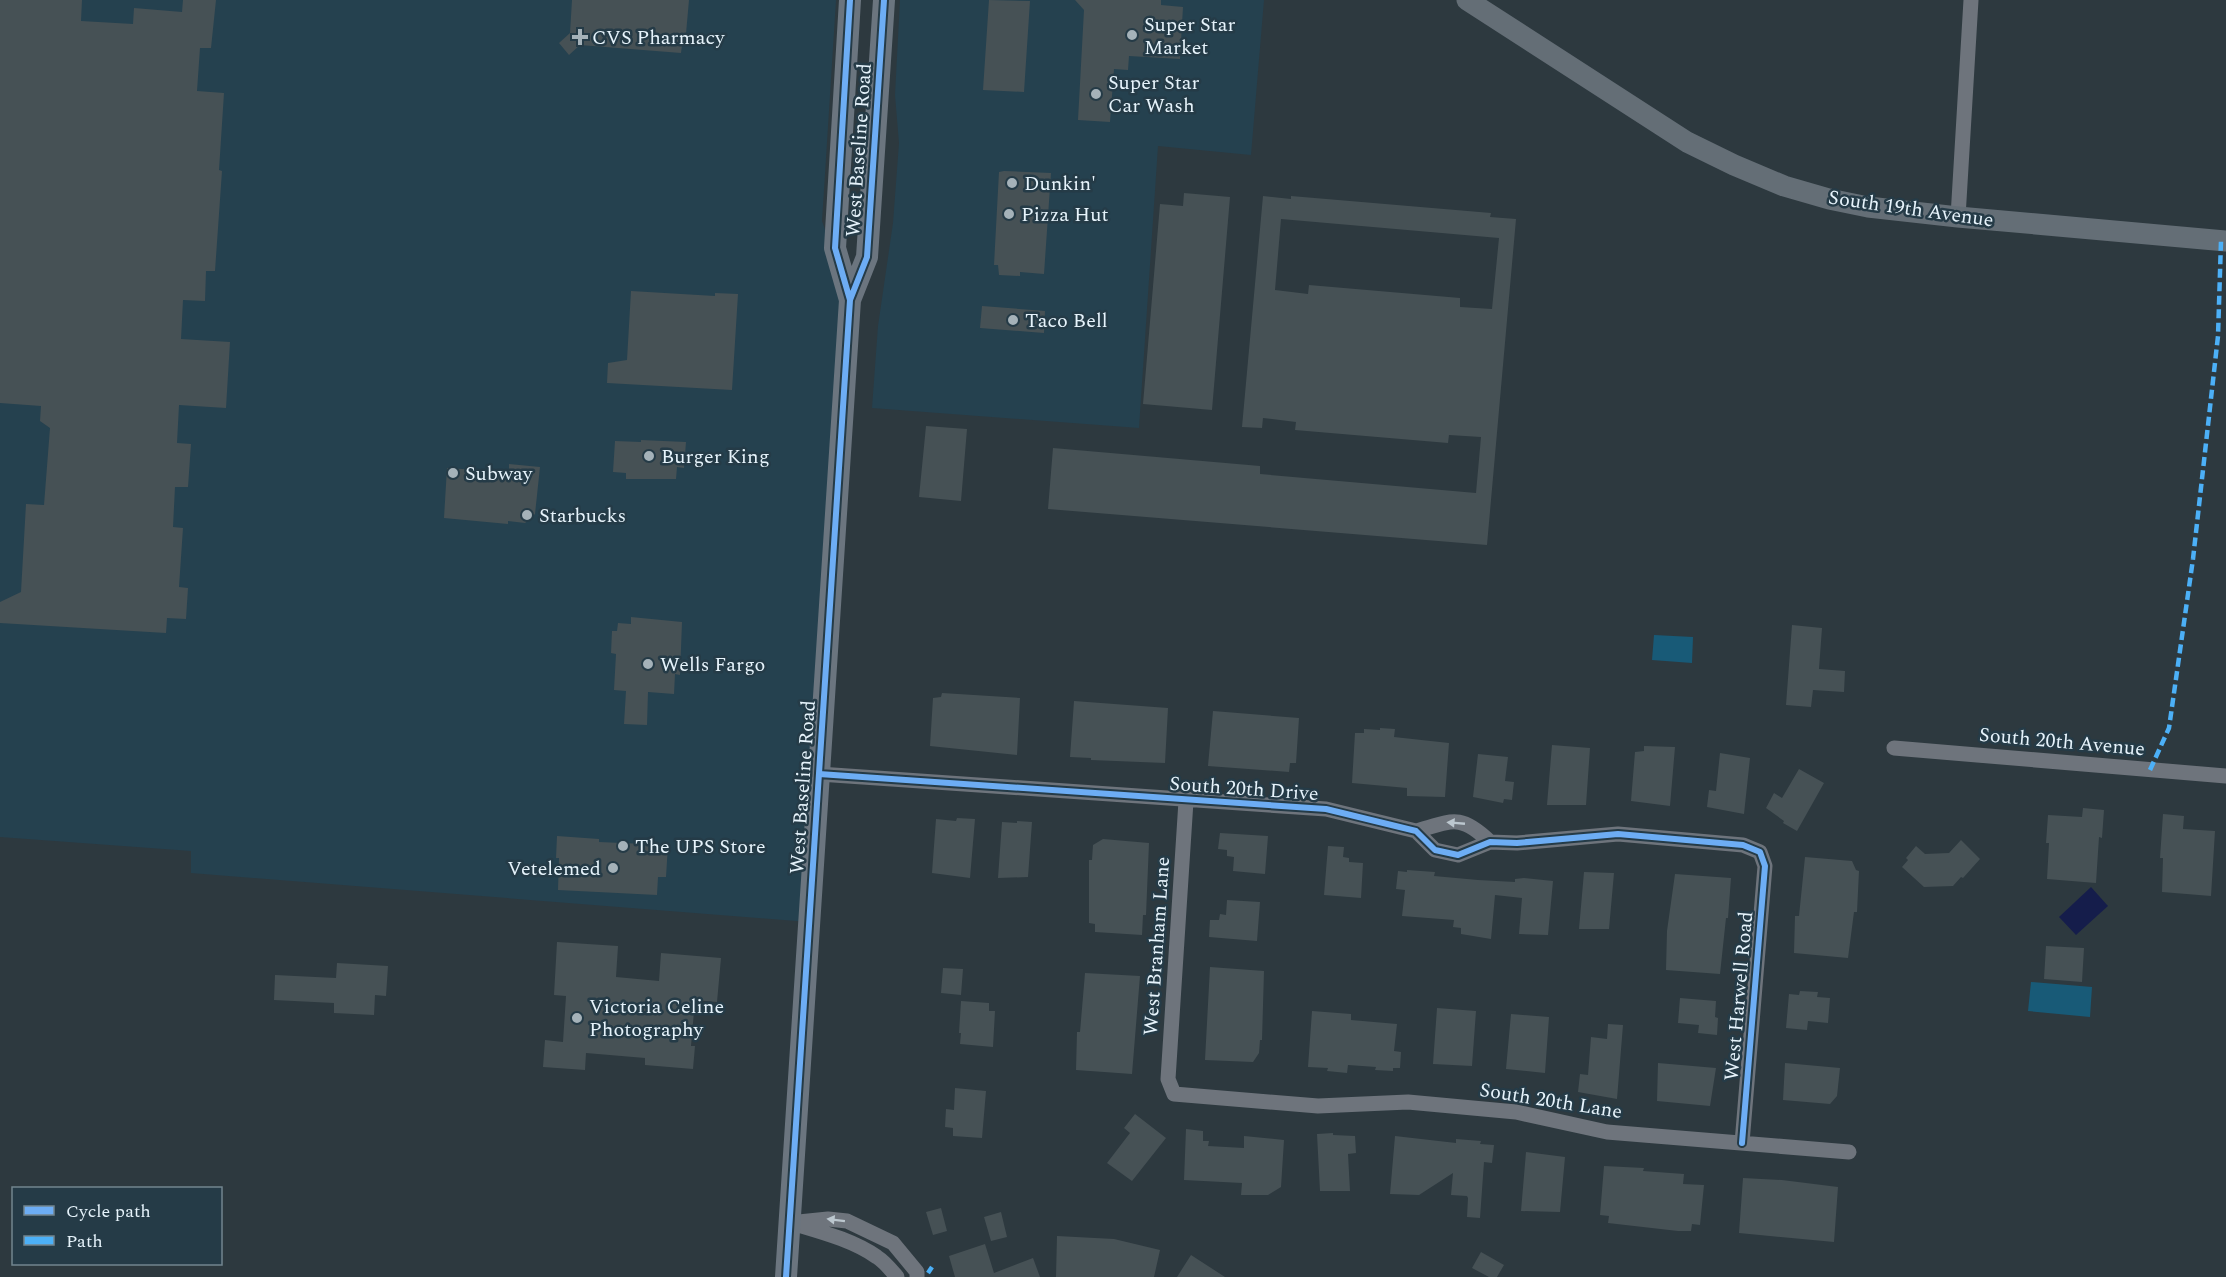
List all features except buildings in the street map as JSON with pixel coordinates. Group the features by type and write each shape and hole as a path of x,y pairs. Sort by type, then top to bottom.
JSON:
{"main road":[{"name":"West Baseline Road","path":"850,0 835,248 850,300"},
{"name":"West Baseline Road","path":"786,1277 850,300 867,258 884,0"},
{"name":"South 19th Avenue","path":"1467,0 1687,142 1784,186 1868,207 2226,241"}],"street":[{"path":"1959,217 1971,0"},
{"name":"South 20th Avenue","path":"1894,748 2226,776"},
{"name":"South 20th Drive","path":"819,774 1326,809 1416,831 1435,850 1447,854 1466,854 1490,842 1517,843 1618,834 1743,845 1760,852"},
{"name":"West Branham Lane","path":"1174,1094 1168,1079 1186,801"},
{"path":"1416,831 1447,821 1464,823 1477,830 1490,842"},
{"name":"West Harwell Road","path":"1742,1143 1765,866 1760,852"},
{"name":"South 20th Lane","path":"1174,1094 1318,1106 1419,1103 1516,1112 1607,1132 1849,1152"},
{"path":"789,1222 828,1219 847,1221 893,1244 917,1272 917,1277"},
{"path":"789,1222 838,1237 879,1257 897,1277"},
{"path":"879,1257 893,1244"}],"shaded area":[{"path":"0,0 836,0 822,221 850,300 809,922 191,873 191,851 0,837"},
{"path":"900,0 1264,0 1251,155 1158,146 1139,428 872,408 878,326 893,223 899,143 895,95"},
{"path":"1654,635 1693,637 1692,663 1652,660"},
{"path":"2091,887 2108,906 2076,935 2059,917"},
{"path":"2031,982 2092,987 2090,1017 2028,1011"}],"marked path":[{"path":"2150,770 2169,728 2193,559 2218,336 2221,241"},
{"path":"928,1273 932,1267"}],"cycle path":[{"path":"850,0 835,248 850,300"},
{"path":"786,1277 850,300 867,257 884,0"},
{"path":"819,774 1326,809 1416,831 1435,850 1458,855 1490,842 1517,843 1618,834 1743,845 1760,852 1765,866 1742,1143"}],"place":[{"name":"Super Star Market","path":"1132,35"},
{"name":"CVS Pharmacy","path":"580,37"},
{"name":"Super Star Car Wash","path":"1096,94"},
{"name":"Dunkin'","path":"1012,183"},
{"name":"Pizza Hut","path":"1009,214"},
{"name":"Taco Bell","path":"1013,320"},
{"name":"Burger King","path":"649,456"},
{"name":"Subway","path":"453,473"},
{"name":"Starbucks","path":"527,515"},
{"name":"Wells Fargo","path":"648,664"},
{"name":"The UPS Store","path":"623,846"},
{"name":"Vetelemed","path":"613,868"},
{"name":"Victoria Celine Photography","path":"577,1018"}]}
